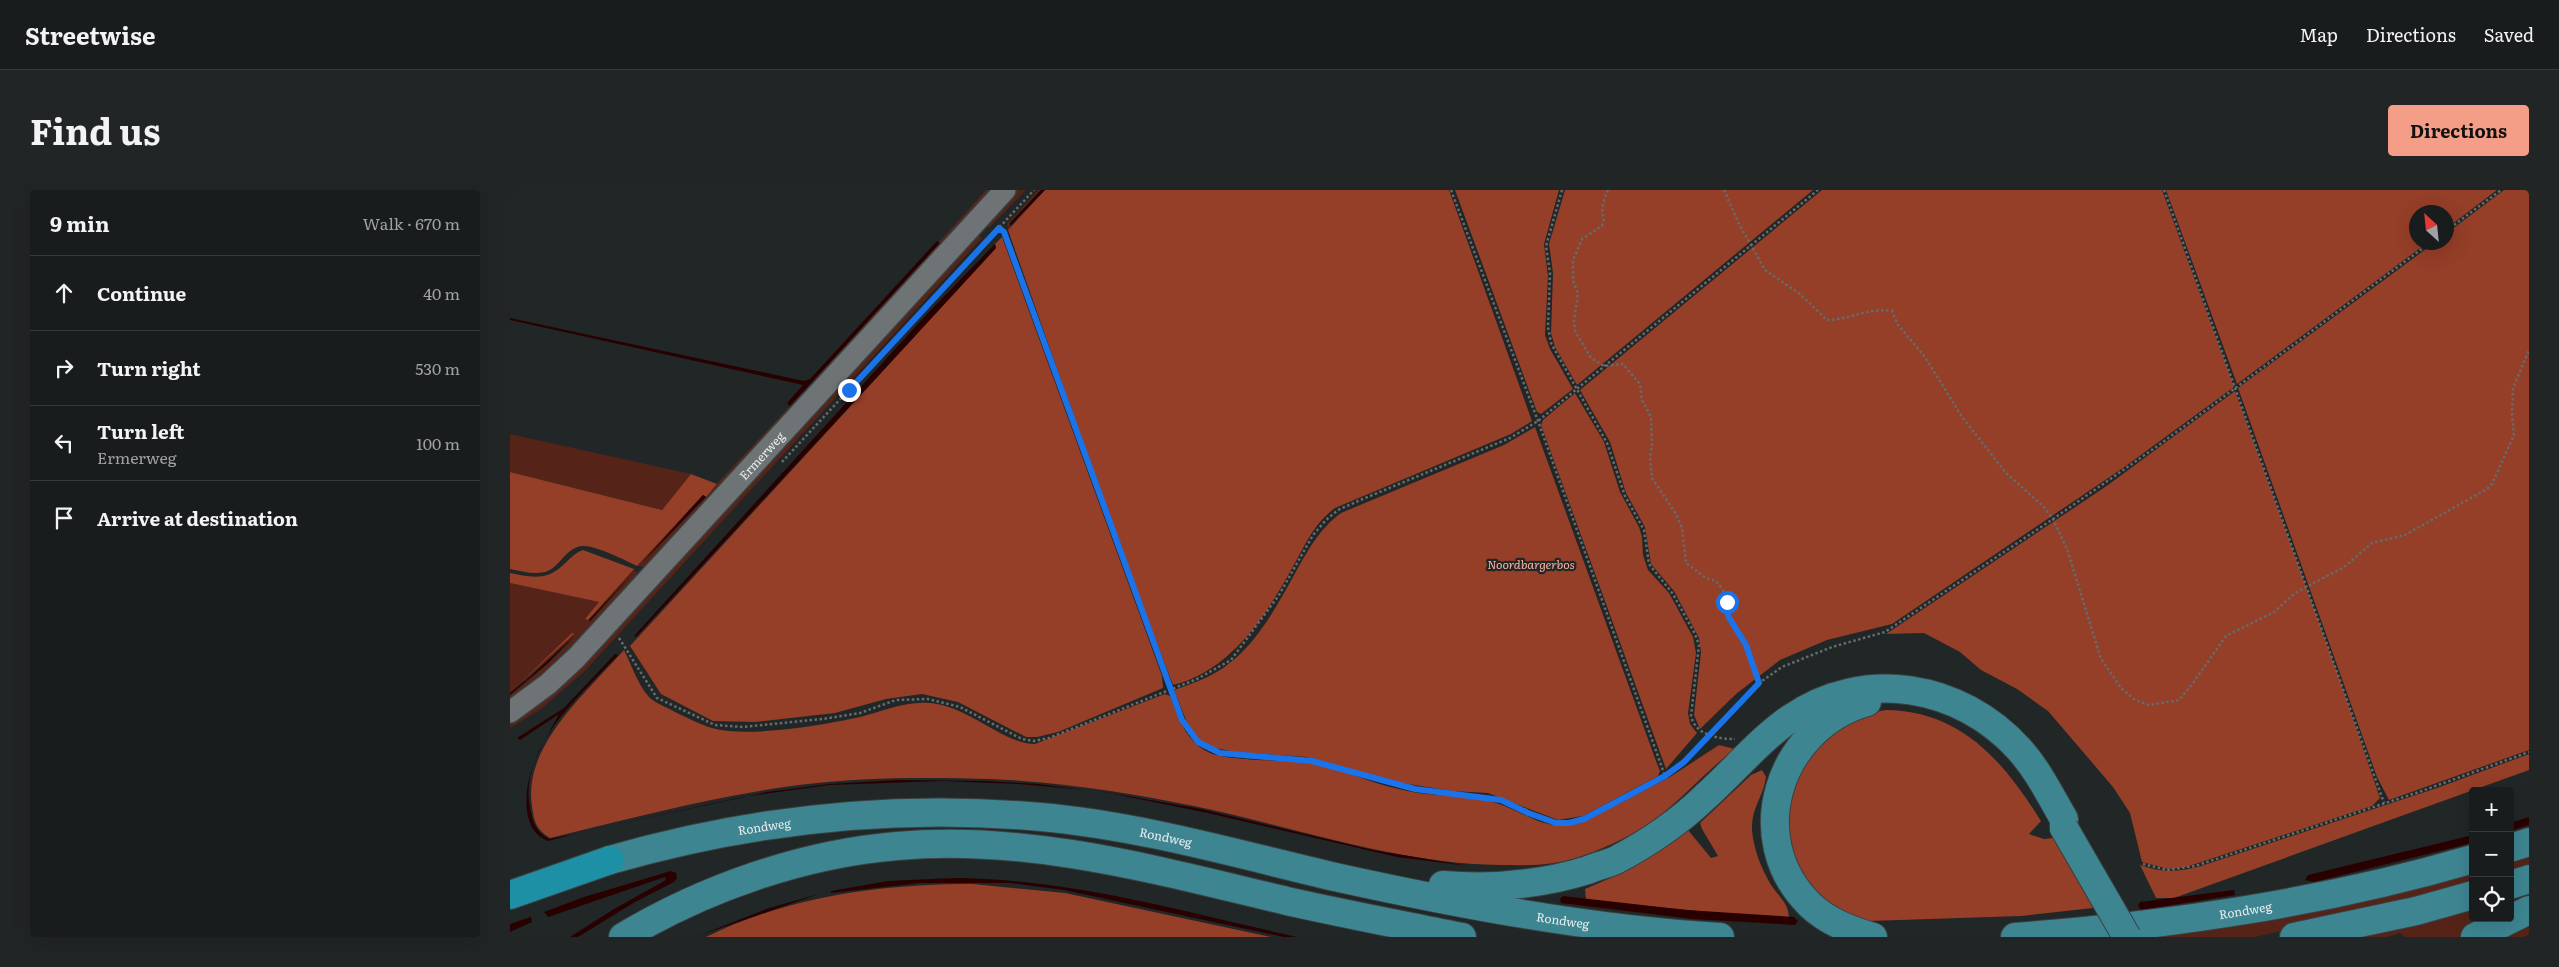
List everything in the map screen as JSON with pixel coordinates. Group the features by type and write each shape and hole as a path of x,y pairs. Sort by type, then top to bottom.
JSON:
{"highway":[{"path":"510,875 531,869 610,860"},
{"path":"510,895 610,860"}],"main road":[{"path":"1334,876 1494,887 1556,880 1614,861 1667,829 1687,814 1753,750 1790,719 1820,701 1870,688 1923,691 1952,700 1986,720 2009,739 2033,766 2061,822 2127,937"},
{"path":"1873,937 1848,929 1827,919 1809,904 1790,878 1778,849 1775,811 1780,784 1794,753 1813,731 1827,720 1859,705 1890,699 1931,704 1953,712 1992,738 2008,753 2061,822"},
{"name":"Rondweg","path":"610,860 658,846 713,834 812,820 897,813 989,813 1043,817 1135,831 1334,876 1522,914 1602,926 1720,937"},
{"path":"2514,847 2529,842"},
{"path":"623,937 702,896 753,877 863,850 932,845 989,846 1074,854 1462,937"},
{"name":"Rondweg","path":"2015,937 2107,930 2216,916 2326,896 2427,873 2469,860"},
{"path":"2514,884 2529,879"},
{"path":"2294,937 2416,911 2469,896"},
{"path":"2475,937 2529,910"}],"street":[{"name":"Ermerweg","path":"510,712 548,684 576,658 1005,190"}],"path":[{"name":"Ermerweg","path":"779,465 1034,190"},
{"path":"1451,190 1538,421 1665,776"},
{"path":"1562,190 1546,246 1550,273 1549,336 1576,389 1604,437 1624,496 1644,530 1648,564 1670,590 1695,634 1698,645 1691,716 1696,728 1711,735 1738,739"},
{"path":"1608,190 1604,198 1602,226 1582,239 1576,250 1572,273 1578,293 1574,320 1575,331 1591,358 1604,366 1623,364 1640,384 1642,400 1651,417 1652,445 1650,457 1652,478 1676,514 1682,528 1686,563 1706,578 1716,581 1723,590 1728,616 1746,645 1759,683"},
{"path":"1724,190 1738,222 1766,270 1800,294 1827,320 1837,320 1880,308 1892,311 1898,324 1925,357 1962,417 2006,473 2044,507 2053,519 2068,549 2101,659 2122,689 2135,700 2149,705 2179,700 2226,636 2274,612 2289,597 2308,584 2344,566 2372,543 2405,536 2487,489 2492,484 2514,435 2512,415 2513,388 2529,350"},
{"path":"619,638 657,698 715,725 726,726 823,719 860,712 896,700 928,699 960,707 1022,739 1041,740 1211,673 1231,660 1279,596 1314,535 1326,520 1338,510 1510,438 1538,421 1818,190"},
{"path":"2164,190 2308,584 2384,803"},
{"path":"2454,225 2501,190"},
{"path":"999,228 1004,232 1170,689 1191,735 1204,747 1220,753 1312,761 1408,788 1501,800 1528,813 1556,823 1569,823 1584,819 1665,776 1684,762 1759,683 1782,667 1809,655 1885,632 2159,445 2420,250"},
{"path":"2143,864 2167,870 2196,866 2529,752"}],"shaded area":[{"path":"986,190 996,190 647,567 637,566 695,504 642,563 807,388"},
{"path":"1015,190 1026,190 989,228 987,224"},
{"path":"1038,190 1041,190 1010,223 1011,226 1008,230 1007,224"},
{"path":"1041,190 1045,190 1010,226 1010,223"},
{"path":"976,233 982,238 585,671 541,709 510,728 510,721"},
{"path":"937,241 940,243 790,406 787,403 803,385 510,320 510,318 804,381 810,379"},
{"path":"995,244 996,248 951,297 636,637 634,636 927,314"},
{"path":"510,434 691,474 662,510 510,472"},
{"path":"703,495 706,497 642,563"},
{"path":"634,569 640,577 566,656 510,703 510,695 547,664 575,637 510,693 510,583 599,602 587,620","holes":["632,575 590,621 589,620"]},
{"path":"632,574 590,621 589,620"},
{"path":"574,636 547,664 510,695 510,693"},
{"path":"615,654 618,655 571,704 544,742 559,714 520,740 517,738 564,708"},
{"path":"533,765 529,786 530,808 536,826 549,839 575,834 548,841 543,839 533,829 527,811 527,797 528,784"},
{"path":"899,780 985,781 1038,784 1086,790 1019,784 942,781 829,785 747,796 829,784"},
{"path":"1099,791 1201,809 1373,850 1469,866 1397,857 1208,813"},
{"path":"2529,817 2529,825 2514,830 2514,822"},
{"path":"2469,836 2469,843 2460,846 2314,882 2305,880 2308,875"},
{"path":"2529,852 2529,871 2514,876 2514,857"},
{"path":"2469,869 2469,889 2255,937 2121,937"},
{"path":"671,871 676,873 677,878 674,882 635,902 578,937 570,937 614,909 666,880 665,877 548,917 544,912 584,897"},
{"path":"954,878 1041,884 1084,891 1170,908 1297,937 1284,937 1064,890 1010,883 920,883 831,893 831,891 888,881"},
{"path":"2234,890 2235,895 2141,910 2138,906 2140,902"},
{"path":"819,894 695,937 769,908"},
{"path":"1563,896 1686,910 1794,917 1798,921 1795,925 1693,919 1561,903 1560,899"},
{"path":"2469,906 2469,922 2494,922 2466,937 2404,937 2401,933 2387,937 2344,937"},
{"path":"2529,914 2529,937 2484,937 2514,922"},
{"path":"531,917 532,922 510,932 510,924"}],"green space":[{"path":"1045,190 1449,190 1532,421 1511,434 1335,508 1314,529 1280,590 1256,625 1242,641 1228,656 1211,668 1193,678 1173,685 1126,564 1008,230"},
{"path":"1455,190 1559,190 1544,244 1548,276 1545,335 1550,349 1573,389 1541,414 1537,412"},
{"path":"1565,190 1813,190 1577,385 1555,347 1551,333 1553,273 1549,244"},
{"path":"1822,190 2162,190 2234,387 2123,468 1892,624 1827,640 1780,660 1736,694 1700,729 1694,715 1701,652 1699,638 1674,591 1651,564 1645,527 1626,493 1610,442 1580,390"},
{"path":"2166,190 2497,190 2454,223 2454,205 2409,205 2409,250 2418,250 2237,384"},
{"path":"2504,190 2529,190 2529,750 2389,800 2377,777 2238,388 2425,250 2454,250 2454,228"},
{"path":"1002,237 1162,676 1163,688 1058,732 1037,737 1026,737 958,702 922,694 886,699 835,713 755,722 713,721 661,694 630,646 996,248 995,244"},
{"path":"2235,391 2340,681 2380,798 2372,806 2186,867 2168,869 2142,862 2130,813 2113,787 2048,711 2017,689 1981,670 1960,652 1924,633 1886,634 2108,485"},
{"path":"1575,393 1604,442 1620,492 1639,527 1642,537 1643,555 1648,570 1669,593 1693,637 1696,653 1688,713 1690,724 1697,733 1666,769 1541,425 1543,420"},
{"name":"Noordbargerbos","path":"1535,427 1660,771 1658,776 1583,816 1558,820 1488,793 1452,791 1390,781 1306,757 1235,752 1211,747 1199,741 1190,730 1174,690 1218,672 1245,649 1263,627 1314,542 1333,520 1341,513 1504,445"},
{"path":"510,472 662,510 691,474 717,484 706,497 703,495 637,566 602,550 582,546 571,550 550,570 532,573 510,569"},
{"path":"583,550 634,569 588,620 585,619 599,602 510,583 510,573 537,577 544,576 556,571 574,555"},
{"path":"572,633 574,634 519,684"},
{"path":"624,650 641,687 649,697 697,722 721,730 753,732 790,729 860,717 903,705 930,703 944,706 972,717 1011,738 1035,744 1165,694 1170,696 1180,721 1189,736 1195,743 1210,753 1229,758 1317,764 1403,790 1489,801 1546,824 1571,825 1585,821 1670,777 1719,745 1735,749 1672,806 1645,826 1593,852 1574,859 1540,865 1460,863 1422,858 1345,843 1232,814 1144,796 1093,788 967,778 871,779 799,785 705,801 550,838 539,828 533,812 532,784 537,762 547,741 561,720"},
{"path":"1886,710 1913,713 1937,719 1959,730 1996,760 2027,799 2041,821 2029,834 2044,839 2053,838 2093,908 2021,916 1869,921 1854,920 1821,901 1794,867 1786,801 1818,739 1869,713"},
{"path":"2529,754 2529,770 2482,787 2469,787 2469,792 2174,898 2156,898 2140,865 2170,871 2201,866 2437,788"},
{"path":"1762,770 1766,777 1753,815 1753,837 1764,871 1785,904 1789,917 1740,915 1586,900 1585,889 1615,876 1688,830 1711,858 1718,856 1700,823 1751,775"},
{"path":"973,884 1065,893 1271,937 706,937 770,911 836,895 905,887"}],"route":[{"path":"849,390 999,228 1004,232 1085,460 1182,720 1186,729 1198,742 1204,747 1220,753 1312,761 1395,785 1501,800 1528,813 1556,823 1569,823 1584,819 1665,776 1684,762 1759,683 1753,671 1746,645 1728,616 1727,602"}]}
